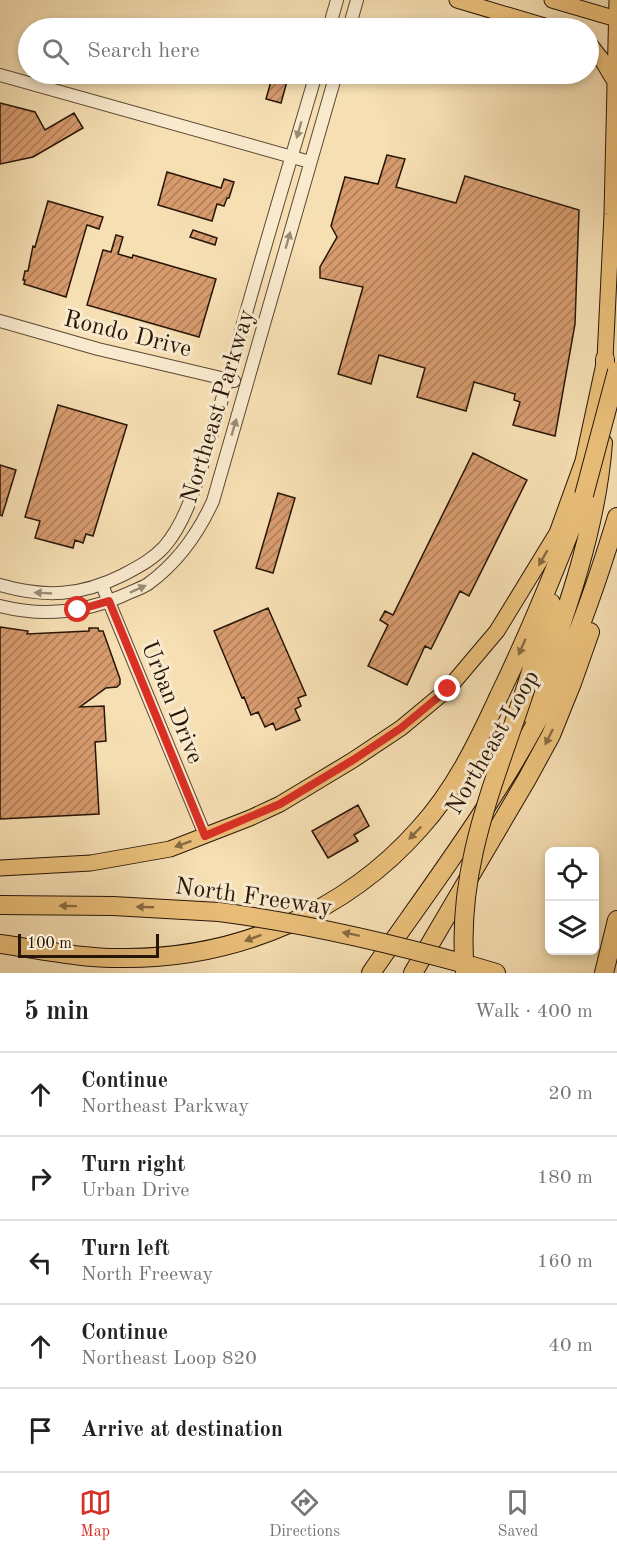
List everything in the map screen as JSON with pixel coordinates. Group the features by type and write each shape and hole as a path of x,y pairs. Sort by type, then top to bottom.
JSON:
{"highway":[{"path":"467,969 463,924 471,858 528,681 584,495 611,365"},
{"path":"498,787 516,749 539,689 577,576 599,483 611,365"},
{"path":"0,944 83,956 125,958 167,956 212,950 247,941 319,910 370,875 421,828 463,768 511,671 584,495"},
{"name":"Northeast Loop","path":"371,973 521,751 550,696 594,592 617,517"},
{"path":"412,973 551,735 591,629 594,592"},
{"path":"0,896 23,905"},
{"name":"North Freeway","path":"0,905 113,906 219,912 264,918 351,934 467,969 496,973"},
{"path":"603,973 617,920"}],"main road":[{"path":"457,0 517,18"},
{"name":"North Freeway","path":"0,868 91,863 170,849 280,804 401,728 448,689 497,631 557,533 583,461 611,365 617,0"},
{"path":"561,1 617,19"},
{"path":"599,44 617,49"},
{"path":"599,56 616,83"}],"street":[{"path":"331,18 337,0"},
{"path":"352,18 357,0"},
{"path":"0,75 18,80"},
{"path":"32,84 310,162"},
{"name":"Northeast Parkway","path":"0,585 19,591 51,594 70,593 102,585 144,564 164,547 176,530 194,490 228,380 313,84"},
{"name":"Northeast Parkway","path":"0,606 50,614 78,610 109,601 146,586 184,550 200,528 213,501 333,84"},
{"name":"Rondo Drive","path":"0,321 98,349 246,385"},
{"name":"Urban Drive","path":"102,585 205,836"}],"building":[{"path":"270,84 286,84 281,103 266,99"},
{"path":"0,103 35,112 45,130 74,113 83,128 33,157 0,164"},
{"path":"387,155 405,159 396,187 456,203 465,176 579,210 575,324 555,436 513,425 520,402 514,400 515,394 474,382 466,411 417,397 425,368 379,355 371,384 338,374 363,287 320,278 320,267 337,237 331,226 345,177 378,184"},
{"path":"167,172 221,188 224,179 234,182 224,206 217,204 212,221 158,205"},
{"path":"48,201 103,217 99,229 87,225 66,297 24,284 25,280 23,280 25,271 28,271 33,246 35,247"},
{"path":"193,230 217,238 215,245 190,237"},
{"path":"116,235 123,237 118,254 132,258 133,255 216,279 199,337 87,305 103,250 111,252"},
{"path":"58,405 127,425 93,536 86,534 83,543 75,540 73,548 35,538 40,521 25,517"},
{"path":"473,453 527,480 469,596 460,591 431,649 425,646 407,685 368,666 388,625 380,620 385,611 393,615"},
{"path":"0,465 16,470 2,516 0,515"},
{"path":"278,493 295,498 273,573 256,568"},
{"path":"268,608 306,695 298,698 301,706 295,709 300,720 276,730 273,723 265,727 258,712 251,715 214,631"},
{"path":"0,627 28,631 27,634 89,631 89,628 98,628 99,631 103,631 120,684 117,687 106,688 80,707 104,706 106,741 95,742 99,814 0,819"},
{"path":"358,805 369,826 354,835 358,841 328,858 312,831"}],"route":[{"path":"78,610 109,601 205,836 280,804 353,760 401,728 448,689"}]}
